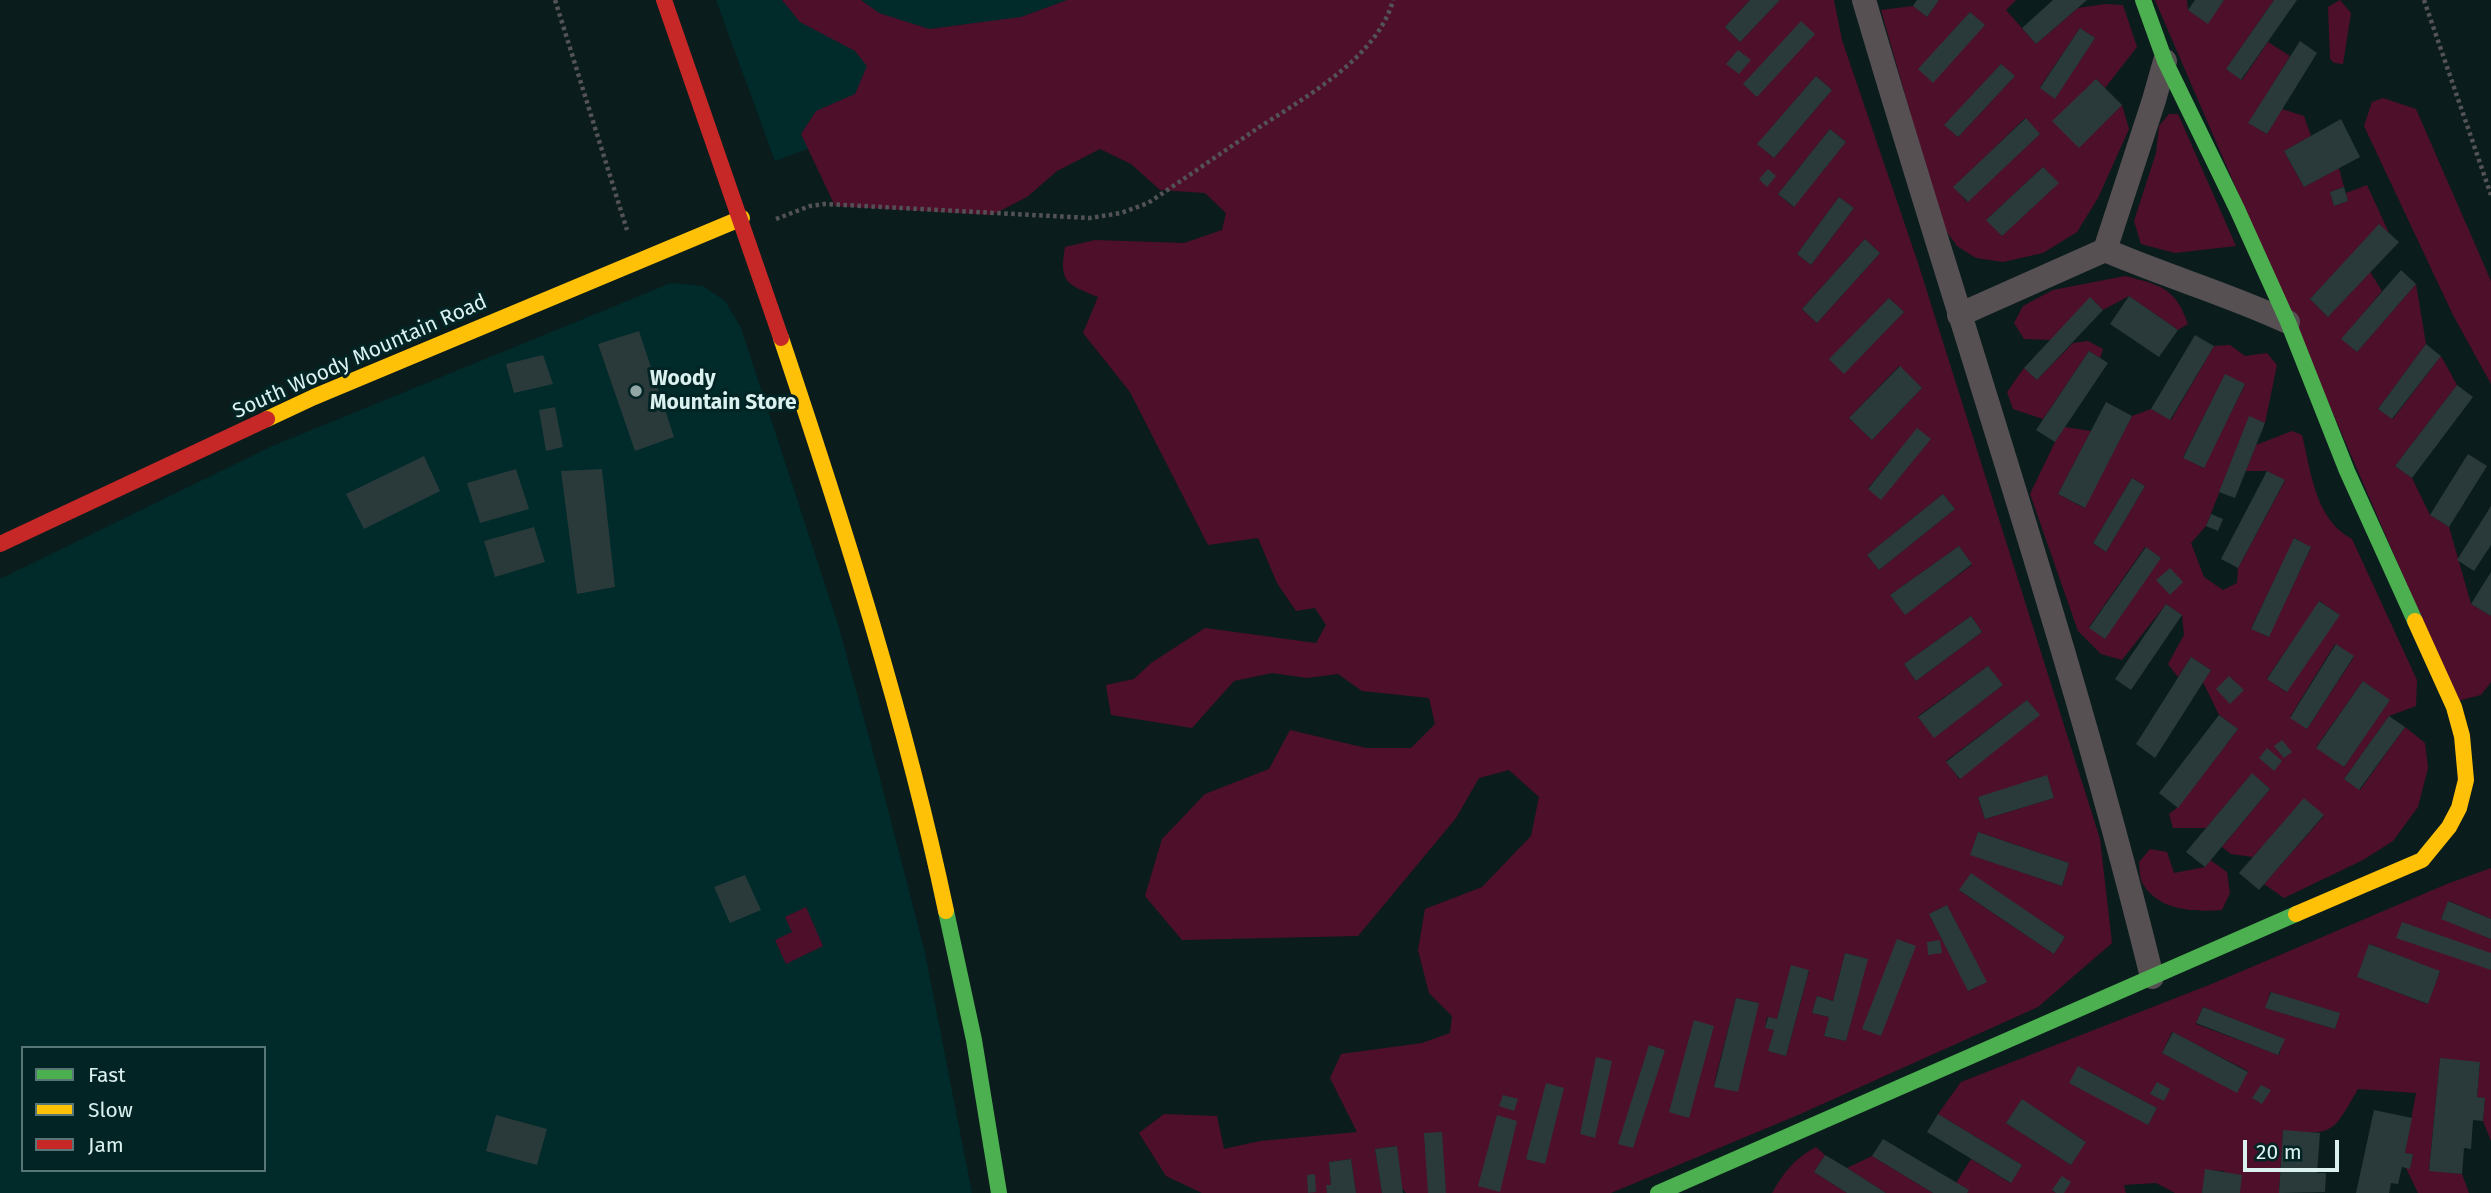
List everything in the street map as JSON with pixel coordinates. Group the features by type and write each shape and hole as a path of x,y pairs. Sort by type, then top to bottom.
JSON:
{"street":[{"path":"664,0 744,224 845,533 910,761 954,945 990,1130 999,1193"},
{"path":"1864,0 2097,766 2152,977"},
{"path":"1658,1193 2422,860 2453,821 2468,785 2466,746 2454,707 2347,471 2288,321 2165,61 2143,0"},
{"path":"2105,250 2165,61"},
{"name":"South Woody Mountain Road","path":"0,544 314,397 637,260 744,224"},
{"path":"1959,315 2105,250 2155,271 2243,301 2288,321"}],"path":[{"path":"555,0 637,260"},
{"path":"744,224 825,204 1090,218 1121,213 1148,203 1330,79 1367,45 1389,15 1393,0"},
{"path":"2424,0 2491,195"}],"shaded area":[{"path":"716,0 1209,0 775,161"},
{"path":"782,0 861,0 879,13 929,29 1021,17 1067,0 1750,0 1725,27 1740,42 1780,0 1834,0 1842,40 1918,263 2100,839 2112,943 2038,1007 1798,1115 1611,1193 1406,1193 1402,1188 1396,1146 1375,1149 1382,1193 1356,1193 1351,1159 1329,1162 1331,1185 1327,1193 1202,1193 1166,1176 1139,1133 1164,1114 1217,1116 1224,1149 1260,1141 1357,1132 1330,1078 1341,1054 1422,1043 1450,1033 1452,1016 1429,993 1418,950 1425,909 1482,887 1531,836 1539,797 1509,770 1479,778 1456,818 1358,936 1182,940 1145,896 1162,839 1205,794 1269,769 1290,730 1366,748 1411,748 1435,724 1429,698 1362,691 1338,674 1307,678 1272,673 1234,681 1192,728 1111,715 1106,685 1134,679 1151,663 1205,628 1316,643 1326,625 1315,608 1296,611 1277,583 1258,538 1208,545 1130,392 1083,333 1098,297 1078,289 1064,275 1065,247 1095,240 1184,243 1222,230 1226,213 1205,193 1160,190 1131,164 1100,149 1057,171 1027,197 992,215 835,206 801,134 816,111 855,94 867,66 855,51 800,22","holes":["1816,76 1832,90 1774,158 1758,144","1830,129 1846,142 1793,207 1778,194","1839,197 1854,208 1811,265 1797,254","1865,239 1880,253 1817,323 1802,309","1889,298 1904,312 1844,373 1830,359","1899,366 1922,388 1872,440 1849,418","1917,429 1930,440 1881,499 1868,488","1943,494 1955,509 1879,570 1867,555","1959,546 1972,565 1905,614 1890,595","1971,616 1982,632 1916,681 1904,664","1988,666 2002,686 1934,737 1918,716","2027,700 2039,715 1959,779 1946,761","2047,776 2054,798 1985,819 1978,798","1978,832 2069,863 2062,886 1971,855","1971,874 2065,937 2054,954 1960,891","1947,905 1986,982 1969,991 1929,914","1845,953 1867,959 1846,1041 1824,1036 1829,1017 1812,1013 1817,996 1833,1001","1791,966 1809,971 1786,1056 1769,1051 1774,1030 1765,1027 1767,1017 1777,1019","1736,998 1759,1003 1714,1087"]},
{"path":"1939,0 2016,0 2006,10 2036,44 2078,8 2105,4 2123,5 2137,47 2105,88 2096,79 2079,147 2122,105 2129,129 2098,198 2077,232 2043,253 2003,262 1976,258 1957,246 1942,225 1881,10 1913,6 1927,17","holes":["1970,12 1984,25 1919,69","2080,28 2095,38 2055,98 2040,87","2001,64 2014,77 1958,137 1945,125","2025,118 2040,134 1967,202 1954,187","2043,167 2058,183 2002,236 1987,219"]},
{"path":"2155,0 2187,0 2188,10 2207,23 2224,0 2274,0 2226,69 2242,80 2268,42 2290,56 2249,123 2267,134 2282,109 2304,116 2311,136 2284,151 2304,187 2339,168 2344,187 2330,192 2334,206 2348,201 2346,193 2367,185 2389,233 2379,225 2310,299 2328,317 2370,272 2382,291 2342,339 2357,352 2416,284 2426,344 2378,409 2393,419 2441,356 2457,385 2395,466 2412,478 2430,515 2449,527 2471,604 2491,616 2491,682 2481,695 2457,701"},
{"path":"2340,0 2351,13 2343,64 2334,63 2330,59 2328,7"},
{"path":"2383,98 2416,109 2491,281 2491,384 2453,315 2364,126 2372,102"},
{"path":"2169,114 2178,114 2236,246 2175,253 2141,244 2134,221 2156,153 2159,126"},
{"path":"2125,276 2157,285 2172,295 2188,324 2178,330 2129,296 2103,310 2091,298 2051,340 2024,339 2014,323 2023,306 2053,290"},
{"path":"671,283 703,286 725,301 741,328 838,624 925,953 972,1193 0,1193 0,579 270,447"},
{"path":"2088,341 2103,349 2100,358 2089,351 2043,419 2013,409 2007,392 2024,368 2037,380 2073,343"},
{"path":"2230,345 2245,356 2267,353 2277,365 2265,423 2249,417 2206,526 2191,543 2204,577 2223,590 2237,583 2238,568 2285,481 2267,471 2246,471 2256,445 2292,431 2302,435 2312,479 2322,507 2340,531 2352,539 2417,680 2416,706 2389,716 2344,779 2360,790 2405,727 2425,743 2428,768 2418,807 2393,841 2363,860 2284,898 2264,884 2324,816 2304,799 2253,857 2231,854 2222,847 2270,789 2252,774 2206,828 2173,828 2169,814 2178,807 2238,729 2219,715 2203,682 2211,670 2191,657 2178,677 2168,664 2184,635 2182,615 2166,604 2122,660 2101,654 2078,631 2030,494 2065,427 2091,431 2058,494 2084,508 2132,416 2151,409 2171,420 2214,346","holes":["2225,375 2245,385 2203,468 2183,457","2132,478 2145,486 2106,552 2093,543","2295,538 2311,548 2268,637 2251,628","2145,547 2161,558 2090,628","2320,601 2339,615 2286,692 2267,678","2335,644 2354,657 2307,729 2290,717","2363,681 2389,701 2344,767 2316,747"]},
{"path":"2150,849 2167,852 2174,873 2205,867 2210,860 2227,872 2230,893 2222,910 2189,910 2158,900 2150,893 2140,876 2139,862"},
{"path":"2491,868 2491,919 2449,901 2441,918 2491,939 2491,1141 2483,1121 2485,1098 2477,1097 2480,1063 2440,1059 2429,1170 2462,1174 2469,1193 2418,1193 2406,1168 2410,1168 2413,1155 2405,1153 2416,1093 2358,1089 2343,1115 2331,1128 2313,1132 2283,1131 2279,1193 2240,1193 2224,1171 2206,1170 2202,1193 2175,1193 2156,1183 2124,1185 2126,1193 2064,1193 2052,1190 2056,1193 1967,1193 1968,1190 1956,1183 1971,1159 2010,1183 2022,1165 1938,1114 1961,1082 2214,983","holes":["2370,944 2440,972 2427,1004 2358,977","2270,992 2339,1013 2335,1029 2266,1008","2203,1007 2284,1039 2279,1055 2196,1024","2172,1032 2248,1071 2237,1092 2162,1053","2078,1066 2157,1108 2148,1125","2022,1100 2085,1141 2071,1165 2006,1123"]},
{"path":"806,907 823,946 786,964 775,940 792,932 785,917"},
{"path":"1816,1147 1825,1155 1814,1172 1847,1193 1772,1193 1790,1167"},
{"path":"1872,1156 1933,1193 1886,1193 1847,1168"}],"building":[{"path":"1750,0 1780,0 1740,42 1725,27"},
{"path":"1917,0 1939,0 1927,17 1913,6"},
{"path":"2053,0 2087,0 2036,44 2022,28"},
{"path":"2195,0 2224,0 2208,24 2188,10"},
{"path":"2274,0 2297,0 2241,80 2226,69"},
{"path":"1970,12 1985,25 1933,83 1918,69"},
{"path":"1801,21 1815,34 1757,97 1743,84"},
{"path":"2080,28 2095,38 2055,99 2040,88"},
{"path":"2300,41 2317,53 2267,134 2248,123"},
{"path":"1738,50 1751,60 1739,74 1726,64"},
{"path":"2001,64 2015,76 1958,137 1944,125"},
{"path":"1816,76 1832,90 1774,158 1757,144"},
{"path":"2096,79 2122,105 2079,148 2052,121"},
{"path":"2026,118 2040,134 1968,202 1953,187"},
{"path":"2341,119 2360,157 2304,187 2284,151"},
{"path":"1830,129 1846,142 1794,207 1778,194"},
{"path":"2043,167 2059,183 2002,236 1986,220"},
{"path":"1768,169 1776,176 1767,187 1759,179"},
{"path":"2344,187 2348,201 2334,206 2330,192"},
{"path":"1839,197 1854,208 1811,265 1797,254"},
{"path":"2379,224 2399,242 2328,317 2310,299"},
{"path":"1865,239 1880,253 1817,323 1802,309"},
{"path":"2401,270 2416,284 2357,352 2341,339"},
{"path":"2129,296 2178,330 2159,357 2110,324"},
{"path":"2090,297 2103,310 2037,380 2024,368"},
{"path":"1889,298 1904,312 1844,374 1829,359"},
{"name":"Woody Mountain Store","path":"639,331 674,437 635,451 598,344"},
{"path":"2195,335 2214,346 2170,420 2151,409"},
{"path":"2426,344 2441,356 2392,419 2378,409"},
{"path":"2089,351 2108,363 2055,442 2036,430"},
{"path":"543,355 553,384 514,393 506,364"},
{"path":"1900,366 1922,388 1872,440 1849,418"},
{"path":"2225,374 2245,384 2204,468 2183,458"},
{"path":"2457,385 2473,397 2412,478 2395,466"},
{"path":"2106,402 2132,416 2085,508 2058,494"},
{"path":"555,407 563,447 546,451 539,410"},
{"path":"2249,416 2265,423 2235,498 2219,492"},
{"path":"1917,428 1931,439 1881,500 1868,489"},
{"path":"2468,454 2487,466 2449,527 2430,515"},
{"path":"424,456 440,491 364,529 346,494"},
{"path":"516,469 529,509 480,523 467,483"},
{"path":"602,469 615,587 577,594 561,471"},
{"path":"2267,471 2285,480 2238,568 2221,559"},
{"path":"2132,478 2145,486 2106,552 2093,543"},
{"path":"1943,494 1955,509 1879,570 1867,555"},
{"path":"2491,506 2491,545 2474,571 2457,560"},
{"path":"2211,514 2223,519 2218,531 2206,526"},
{"path":"534,527 545,562 495,577 484,541"},
{"path":"2294,538 2311,547 2269,637 2251,629"},
{"path":"1959,546 1972,564 1905,615 1890,595"},
{"path":"2146,547 2161,558 2105,639 2089,628"},
{"path":"2170,568 2183,582 2170,595 2156,580"},
{"path":"2491,572 2491,616 2471,604"},
{"path":"2319,601 2340,615 2287,692 2267,679"},
{"path":"2166,604 2182,615 2131,690 2115,679"},
{"path":"1971,616 1982,632 1916,681 1904,664"},
{"path":"2336,644 2354,656 2307,729 2290,718"},
{"path":"2191,657 2211,670 2155,758 2136,744"},
{"path":"1988,666 2003,685 1934,738 1918,717"},
{"path":"2229,676 2244,690 2230,704 2216,689"},
{"path":"2363,681 2390,700 2344,767 2316,748"},
{"path":"2027,700 2040,715 1960,779 1946,762"},
{"path":"2219,715 2238,729 2178,808 2159,793"},
{"path":"2389,716 2405,727 2359,790 2344,779"},
{"path":"2282,740 2292,752 2284,758 2274,746"},
{"path":"2267,748 2282,761 2274,771 2259,758"},
{"path":"2252,773 2270,789 2205,867 2186,852"},
{"path":"2047,775 2054,798 1985,819 1978,797"},
{"path":"2304,798 2324,815 2259,890 2239,873"},
{"path":"1978,832 2069,863 2062,886 1970,855"},
{"path":"1971,873 2065,937 2054,954 1959,890"},
{"path":"745,875 761,910 730,923 714,887"},
{"path":"2448,901 2491,919 2491,939 2441,919"},
{"path":"1947,905 1987,982 1968,991 1929,914"},
{"path":"2402,922 2491,953 2491,970 2396,938"},
{"path":"1897,939 1916,946 1881,1036 1862,1029"},
{"path":"1940,940 1942,953 1928,955 1927,942"},
{"path":"2369,944 2440,971 2428,1004 2357,977"},
{"path":"1845,953 1868,959 1846,1041 1824,1036 1829,1017 1812,1013 1817,996 1833,1001"},
{"path":"1791,965 1809,970 1786,1056 1768,1051 1774,1030 1765,1028 1768,1017 1777,1019"},
{"path":"2271,992 2340,1013 2335,1029 2265,1008"},
{"path":"1736,998 1759,1003 1738,1092 1714,1087"},
{"path":"2203,1007 2285,1039 2278,1055 2196,1023"},
{"path":"1694,1020 1714,1026 1689,1118 1669,1112"},
{"path":"2173,1032 2248,1072 2237,1093 2162,1053"},
{"path":"1649,1045 1665,1050 1633,1148 1618,1144"},
{"path":"1596,1057 1612,1061 1595,1138 1580,1134"},
{"path":"2440,1058 2480,1062 2477,1097 2485,1098 2483,1121 2473,1120 2471,1149 2464,1148 2462,1174 2429,1171"},
{"path":"2078,1066 2157,1108 2148,1125 2069,1083"},
{"path":"2157,1082 2170,1089 2164,1101 2150,1094"},
{"path":"1546,1083 1564,1088 1545,1164 1526,1159"},
{"path":"2261,1085 2271,1090 2262,1104 2252,1098"},
{"path":"1503,1095 1518,1099 1514,1111 1499,1106"},
{"path":"2022,1099 2086,1142 2071,1165 2006,1123"},
{"path":"2374,1110 2412,1118 2405,1153 2413,1154 2410,1169 2402,1167 2398,1184 2391,1183 2389,1193 2356,1193"},
{"path":"1938,1114 2022,1165 2011,1183 1927,1132"},
{"path":"496,1115 547,1129 537,1165 486,1151"},
{"path":"1497,1115 1517,1121 1500,1192 1478,1186"},
{"path":"2283,1130 2320,1133 2317,1173 2326,1173 2325,1192 2279,1193"},
{"path":"1442,1132 1446,1193 1428,1193 1424,1133"},
{"path":"1883,1139 1969,1190 1967,1193 1933,1193 1872,1156"},
{"path":"1397,1146 1403,1193 1382,1193 1375,1149"},
{"path":"1825,1155 1886,1193 1847,1193 1814,1172"},
{"path":"1351,1159 1356,1193 1327,1193 1326,1185 1331,1185 1329,1162"},
{"path":"2205,1169 2242,1175 2240,1193 2202,1193"},
{"path":"1315,1174 1316,1192 1308,1193 1307,1175"},
{"path":"2062,1176 2071,1182 2064,1193 2056,1193 2052,1190"}],"traffic: fast":[{"path":"2143,0 2165,61 2288,322 2347,471 2415,621"},
{"path":"946,911 974,1040 999,1193"},
{"path":"1658,1193 2296,914"}],"traffic: slow":[{"path":"267,419 742,218"},
{"path":"781,338 872,622 912,766 946,911"},
{"path":"2296,914 2422,860 2449,827 2459,808 2466,780 2462,736 2454,707 2415,621"}],"traffic: jam":[{"path":"664,0 781,338"},
{"path":"0,544 267,419"}],"place":[{"name":"Woody Mountain Store","path":"636,391"}]}
